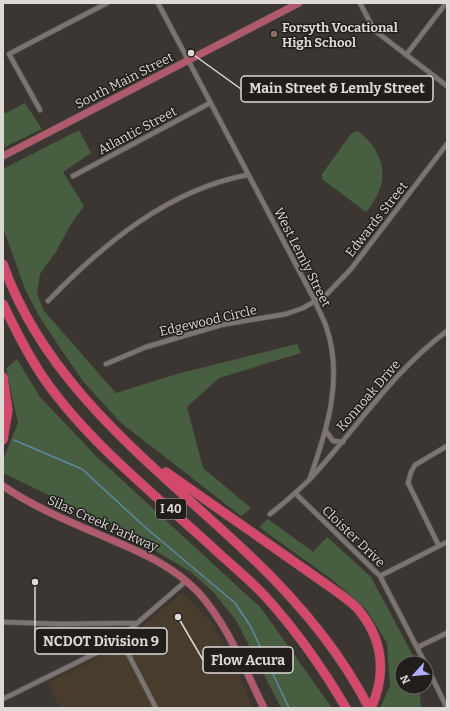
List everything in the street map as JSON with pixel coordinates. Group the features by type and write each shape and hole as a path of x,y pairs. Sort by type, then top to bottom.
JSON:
{"highway":[{"name":"I 40","path":"3,264 26,315 51,356 80,394 112,428 247,552 280,586 311,622 370,708"},
{"name":"I 40","path":"3,304 15,330 40,372 70,411 105,448 264,595 297,633 325,672 346,708"},
{"path":"3,377 8,410 3,440"},
{"path":"136,451 333,589 357,608 375,636 382,671 379,692 370,708"}],"main road":[{"name":"South Main Street","path":"3,156 299,3"},
{"name":"Silas Creek Parkway","path":"3,486 38,507 153,558 186,581 197,591 223,625 264,708"}],"street":[{"path":"40,110 9,54 106,3"},
{"name":"West Lemly Street","path":"158,3 315,301 326,327 333,372 332,402 326,431 310,478"},
{"path":"360,3 374,30 447,86"},
{"path":"406,55 446,3"},
{"name":"Atlantic Street","path":"73,176 210,103"},
{"name":"Edwards Street","path":"315,301 326,295 351,269 447,144"},
{"path":"48,301 82,266 112,241 168,203 204,187 230,178 248,175"},
{"name":"Edgewood Circle","path":"106,364 146,347 221,325 286,314 315,301"},
{"name":"Konnoak Drive","path":"270,514 310,478 389,385 426,347 447,331"},
{"path":"326,431 333,440 342,442"},
{"path":"439,546 408,483 415,465 447,446"},
{"name":"Cloister Drive","path":"295,493 380,576 422,655"},
{"path":"380,576 447,542"},
{"path":"3,699 102,650 120,638 186,581"},
{"path":"3,622 59,624 138,623"},
{"path":"418,647 447,633"},
{"path":"120,638 156,708"},
{"name":"Cloister Drive","path":"434,679 445,699 447,708"}],"shaded area":[{"path":"183,593 211,622 231,658 253,708 60,708 48,683 108,653"}],"green space":[{"path":"25,103 42,129 3,148 3,112 6,113"},
{"path":"79,130 91,153 63,172 84,206 71,224 56,252 40,274 37,293 44,311 116,393 177,374 297,344 301,353 219,378 187,407 203,468 251,508 241,516 120,422 83,381 39,316 25,289 3,228 3,169"},
{"path":"358,131 368,140 375,150 380,160 382,170 382,180 379,191 366,212 322,179 322,174 351,134"},
{"path":"17,359 40,397 97,457 261,608 332,708 281,708 237,622 214,593 191,572 115,527 3,473 3,460 18,423 6,369"},
{"path":"268,519 313,552 327,537 371,577 413,655 394,655 394,695 420,695 421,708 380,708 390,686 387,643 366,609 334,581 259,527"}],"waterway":[{"path":"14,440 82,469 146,528 235,603 251,627 289,708"}],"place":[{"name":"Forsyth Vocational High School","path":"274,34"},
{"name":"Main Street & Lemly Street","path":"191,53"},
{"name":"NCDOT Division 9","path":"35,582"},
{"name":"Flow Acura","path":"178,617"}]}
